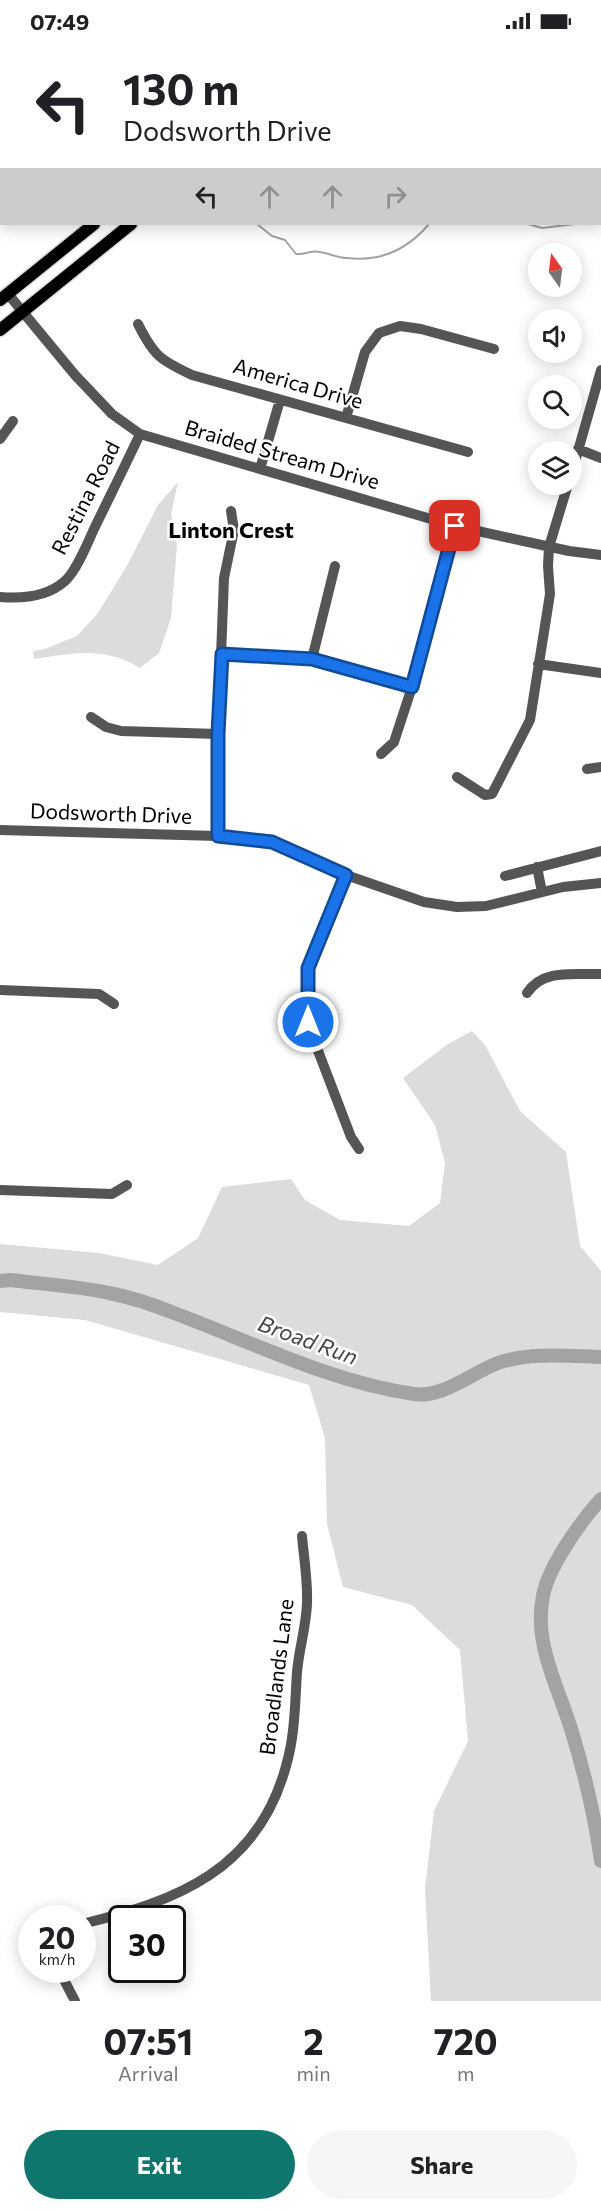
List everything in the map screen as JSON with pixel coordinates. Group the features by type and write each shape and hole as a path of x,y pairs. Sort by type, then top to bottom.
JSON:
{"main road":[{"path":"4,297 93,225"},
{"path":"0,330 130,225"}],"street":[{"name":"Braided Stream Drive","path":"4,297 22,312 89,391 112,414 140,434 455,526 569,551 601,555"},
{"name":"America Drive","path":"138,324 151,349 165,362 192,375 468,452"},
{"path":"346,418 365,352 379,333 400,326 421,329 494,349"},
{"path":"580,441 601,370"},
{"path":"260,469 280,400"},
{"path":"0,439 14,420"},
{"name":"Restina Road","path":"0,597 15,599 35,596 51,591 66,580 83,553 140,434"},
{"path":"582,451 601,458"},
{"path":"457,777 485,795 489,796 495,792 530,720 550,594 549,546 565,495"},
{"path":"218,836 218,734 224,578 234,530 231,511"},
{"path":"381,754 394,742 412,687 455,526"},
{"path":"312,659 335,566"},
{"path":"222,654 312,659 412,687"},
{"path":"538,664 601,673"},
{"path":"91,717 106,727 121,731 218,734"},
{"path":"587,769 601,767"},
{"name":"Dodsworth Drive","path":"0,830 218,836 272,842 346,875 424,902 448,906 486,906 563,887 601,883"},
{"path":"505,876 601,851"},
{"path":"537,867 543,892"},
{"path":"346,875 308,968 308,1022 351,1137 359,1149"},
{"path":"527,993 532,985 544,977 601,974"},
{"path":"0,990 99,994 114,1004"},
{"path":"0,1190 112,1194 128,1185"},
{"name":"Broadlands Lane","path":"96,1920 154,1904 175,1896 205,1879 229,1861 247,1842 272,1805 282,1781 292,1737 298,1655 305,1623 307,1580 302,1536"},
{"path":"66,1983 75,2001"}],"shaded area":[{"path":"178,482 171,514 177,545 171,618 159,653 140,668 114,656 101,654 76,653 34,659 33,651 45,649 77,636 98,613 128,564 158,505"},
{"path":"472,1031 485,1045 520,1111 566,1152 580,1246 601,1271 601,2001 431,2001 425,1889 434,1811 468,1741 460,1650 412,1605 343,1587 327,1524 325,1438 309,1385 85,1320 0,1312 0,1244 99,1253 158,1265 198,1238 222,1187 291,1179 305,1200 340,1220 409,1226 440,1203 445,1163 435,1125 403,1078 448,1044"}],"waterway":[{"path":"258,225 272,236 285,240 296,254 316,252 359,259 382,256 403,247 428,225"},
{"path":"532,225 542,228 567,225"},
{"name":"Broad Run","path":"0,1281 10,1280 72,1287 125,1297 166,1310 322,1371 414,1394 447,1389 488,1367 523,1357 601,1357"},
{"name":"Broad Run","path":"601,1499 584,1519 558,1558 546,1584 541,1614 544,1649 581,1764 593,1812 601,1861"}],"district":[{"name":"Linton Crest","path":"231,530"}],"route":[{"path":"308,1022 308,968 346,875 272,842 218,836 218,734 222,654 312,659 412,687 455,526"}]}
